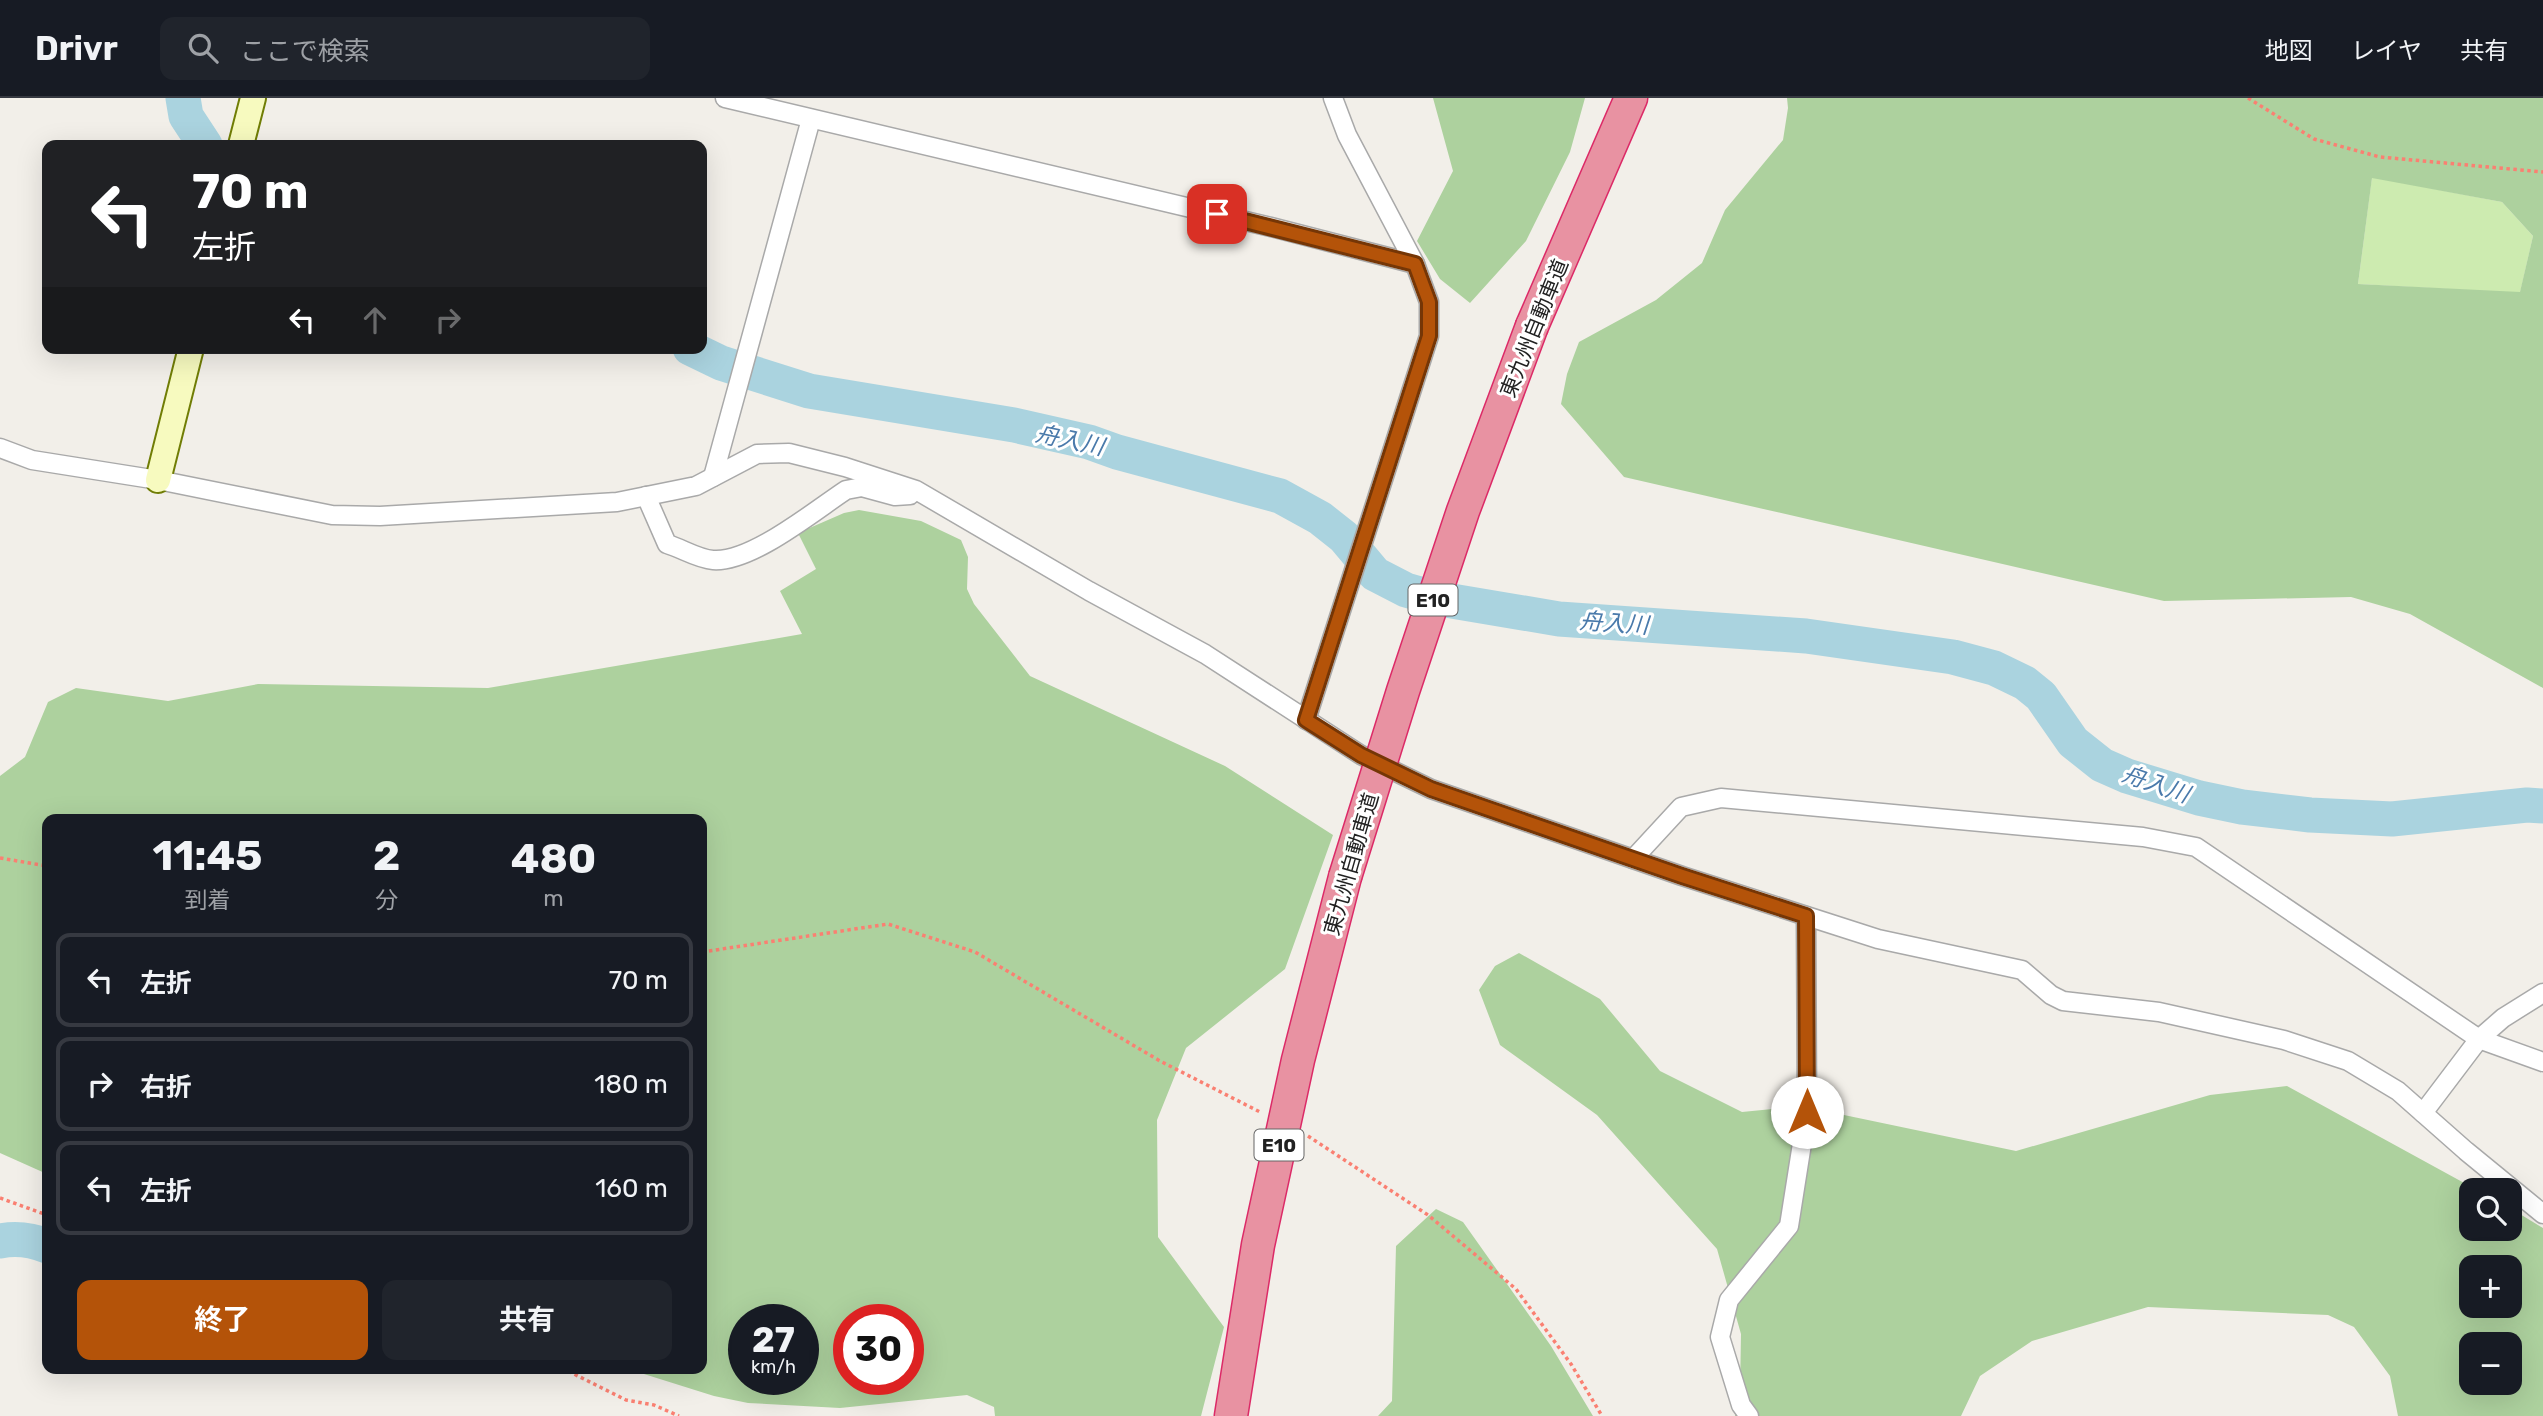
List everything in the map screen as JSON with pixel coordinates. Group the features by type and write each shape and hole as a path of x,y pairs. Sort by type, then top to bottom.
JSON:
{"highway":[{"name":"東九州自動車道","path":"1231,1416 1258,1245 1298,1060 1345,877 1463,511 1532,326 1631,98"}],"street":[{"path":"243,140 253,98"},
{"path":"725,98 1271,227 1415,264"},
{"path":"1306,720 1429,336 1429,302 1415,264 1347,135 1333,98"},
{"path":"713,477 811,119"},
{"path":"158,480 190,354"},
{"path":"0,449 32,460 158,480 332,515 368,516 617,502 696,486 757,454 789,453 845,467 916,490 1089,591 1205,654 1361,755 1431,789 1878,939 2022,971 2051,995 2063,1001 2159,1012 2284,1040 2348,1061 2398,1091 2543,1214"},
{"path":"646,496 667,544 713,560 758,548 846,489 862,487 908,497 916,490"},
{"path":"1633,859 1681,807 1721,798 2143,837 2196,847 2479,1039 2543,1062"},
{"path":"1749,1416 1741,1405 1720,1337 1730,1300 1789,1226 1807,1112 1806,916"},
{"path":"2423,1113 2479,1039 2503,1017 2543,993"}],"path":[{"path":"2248,98 2314,139 2380,157 2543,172"},
{"path":"0,858 42,865"},
{"path":"707,951 888,924 975,952 1160,1061 1266,1115"},
{"path":"1301,1132 1427,1215 1516,1289 1571,1363 1602,1416"},
{"path":"0,1198 42,1213"},
{"path":"574,1374 626,1400 654,1405 679,1416"}],"green space":[{"path":"1433,98 1585,98 1570,152 1526,241 1470,303 1440,279 1417,241 1453,171"},
{"path":"1787,98 2543,98 2543,688 2410,614 2351,597 2164,601 1624,477 1561,404 1567,374 1579,342 1656,300 1702,263 1725,210 1783,140","holes":["2372,178 2502,202 2533,236 2520,292 2358,284"]},
{"path":"2372,177 2502,202 2533,236 2520,293 2358,284"},
{"path":"859,510 921,521 961,540 968,557 967,589 974,604 1030,676 1225,766 1333,835 1285,969 1186,1048 1157,1120 1158,1237 1224,1327 1201,1416 995,1416 994,1407 967,1395 840,1408 748,1403 714,1396 644,1374 707,1374 707,814 42,814 42,1172 0,1153 0,776 25,757 48,702 76,688 168,701 258,684 488,688 802,634 780,591 816,569 798,533 844,513"},
{"path":"1519,953 1600,999 1660,1071 1742,1112 1801,1106 2016,1151 2210,1095 2287,1086 2459,1180 2459,1241 2522,1241 2522,1215 2543,1228 2543,1416 2398,1416 2390,1376 2354,1327 2328,1315 2148,1307 2032,1341 1980,1376 1961,1416 1735,1416 1740,1392 1741,1334 1717,1249 1597,1115 1500,1045 1479,990 1495,966"},
{"path":"1436,1209 1463,1222 1551,1346 1593,1416 1378,1416 1392,1401 1396,1246"}],"waterway":[{"name":"舟入川","path":"183,98 186,116 202,140"},
{"name":"舟入川","path":"702,354 721,363 809,391 1014,425 1089,442 1280,496 1320,518 1344,537 1375,574 1406,590 1434,598 1559,619 1806,636 1953,657 1994,668 2025,683 2041,696 2073,742 2102,765 2127,776 2199,798 2242,807 2310,815 2392,819 2527,805 2543,806"},
{"path":"0,1241 24,1240 42,1244"}],"route":[{"path":"1217,214 1415,264 1429,302 1429,336 1306,720 1361,755 1431,789 1806,916 1807,1112"}]}
